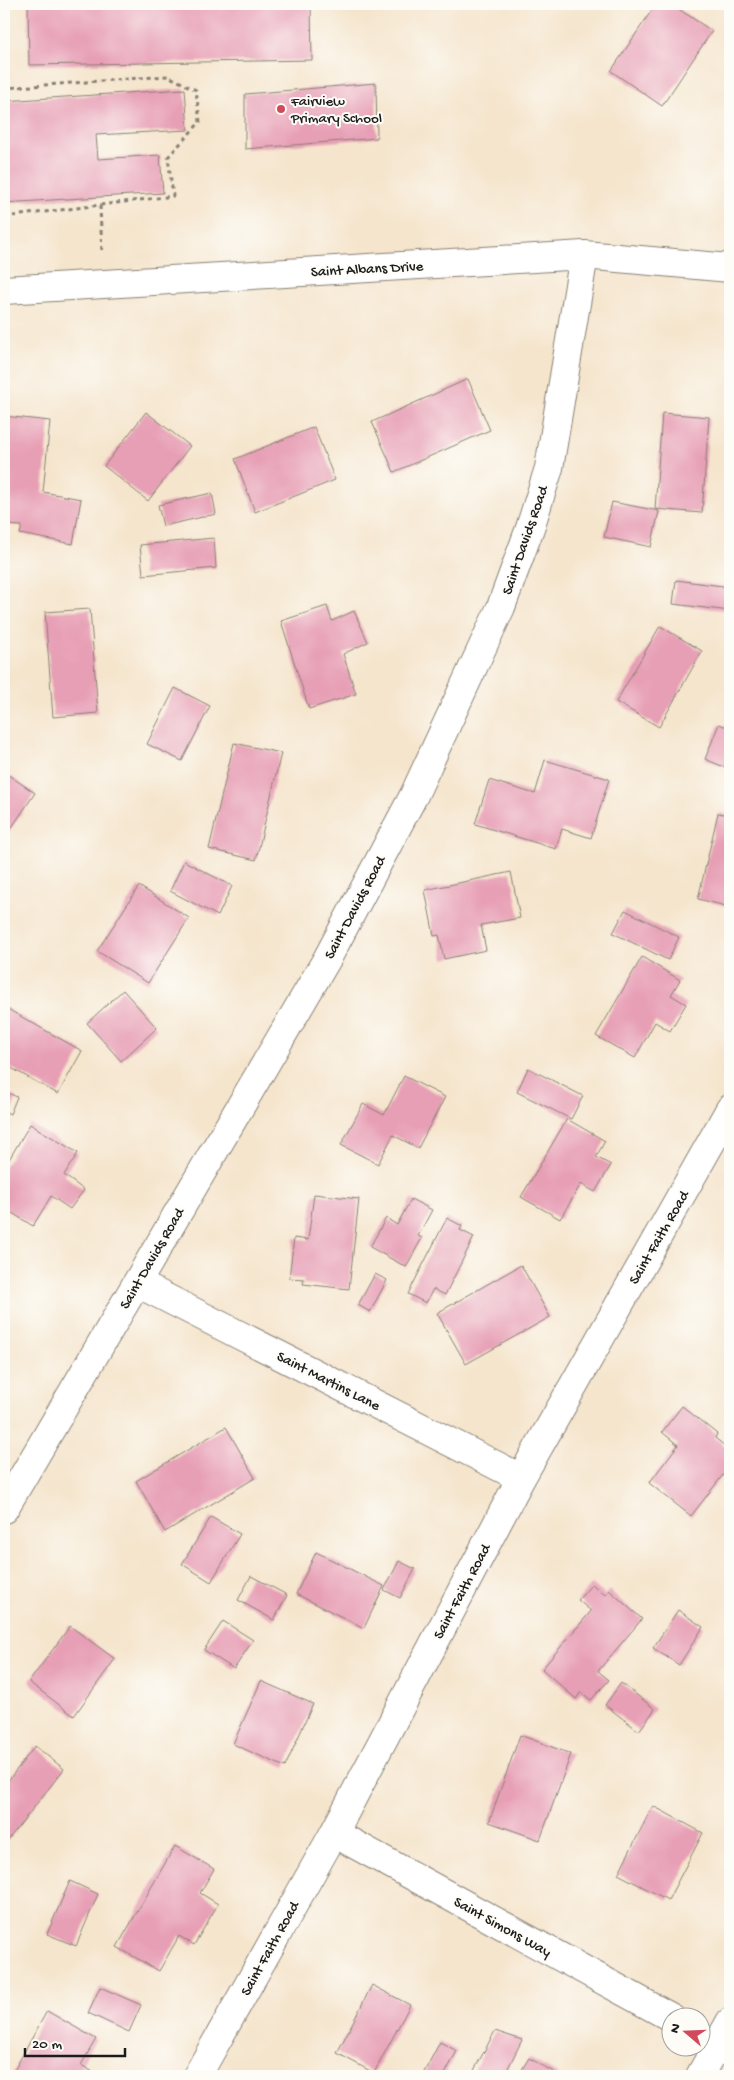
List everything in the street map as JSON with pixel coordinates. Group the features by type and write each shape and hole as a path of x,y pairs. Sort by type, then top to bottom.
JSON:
{"street":[{"name":"Saint Albans Drive","path":"4,290 584,256 730,268"},
{"name":"Saint Davids Road","path":"4,1509 336,941 414,795 501,607 530,528 548,468 584,256"},
{"name":"Saint Faith Road","path":"197,2076 334,1833 521,1478 730,1109"},
{"name":"Saint Martins Lane","path":"137,1282 521,1478"},
{"name":"Saint Simons Way","path":"334,1833 662,2013"},
{"path":"700,2076 717,2034"}],"path":[{"path":"4,88 168,76 196,90 200,122 168,157 173,196 4,217"},
{"path":"100,206 104,284"}],"building":[{"path":"28,4 311,4 312,60 29,65"},
{"path":"656,4 671,4 712,31 662,106 611,71"},
{"path":"376,83 377,138 245,149 245,94"},
{"path":"185,89 188,130 96,135 98,159 160,155 163,193 4,203 4,101"},
{"path":"468,379 490,430 394,472 372,422"},
{"path":"146,412 190,446 148,501 104,466"},
{"path":"662,413 709,417 702,513 655,509"},
{"path":"4,416 50,421 43,492 81,499 73,544 20,534 22,526 4,525"},
{"path":"314,427 335,480 255,512 235,459"},
{"path":"212,493 216,514 163,526 158,505"},
{"path":"612,502 659,511 651,547 604,537"},
{"path":"214,538 216,568 143,575 140,545"},
{"path":"676,580 730,587 730,611 673,604"},
{"path":"327,606 332,621 354,611 368,642 343,654 356,694 309,709 281,621"},
{"path":"90,609 98,713 53,717 45,612"},
{"path":"660,626 702,651 659,727 616,702"},
{"path":"175,688 210,706 182,761 147,744"},
{"path":"719,724 730,728 730,752 724,767 705,759"},
{"path":"234,743 281,753 256,860 209,849"},
{"path":"545,760 609,779 591,838 562,829 556,849 475,824 489,780 535,794"},
{"path":"4,772 35,793 4,839"},
{"path":"718,813 730,815 730,907 698,899"},
{"path":"184,861 232,886 218,916 170,891"},
{"path":"511,872 520,918 481,925 486,950 444,959 439,935 434,936 425,890"},
{"path":"139,886 189,918 148,983 97,951"},
{"path":"625,910 679,937 668,960 613,933"},
{"path":"642,957 680,980 671,995 686,1004 670,1031 655,1022 635,1058 596,1036"},
{"path":"123,990 157,1028 121,1061 87,1023"},
{"path":"4,1007 82,1051 58,1094 4,1064"},
{"path":"528,1068 583,1096 571,1119 517,1092"},
{"path":"404,1076 445,1097 418,1148 393,1135 378,1164 341,1145 363,1104 384,1115"},
{"path":"4,1091 17,1097 10,1114 4,1111"},
{"path":"567,1119 605,1141 596,1157 611,1165 595,1192 581,1184 560,1219 521,1197"},
{"path":"30,1124 78,1153 64,1175 84,1190 70,1209 51,1196 33,1226 4,1208 4,1168"},
{"path":"314,1194 359,1199 349,1289 303,1284 304,1279 289,1278 294,1238 308,1240"},
{"path":"411,1199 432,1210 418,1236 422,1238 406,1267 370,1247 386,1218 397,1225"},
{"path":"447,1218 462,1226 460,1230 474,1237 445,1295 433,1289 426,1303 408,1294"},
{"path":"521,1265 550,1317 466,1364 437,1313"},
{"path":"375,1274 387,1280 370,1312 358,1305"},
{"path":"682,1406 717,1434 715,1438 730,1450 730,1466 691,1516 649,1483 678,1445 662,1432"},
{"path":"226,1427 255,1478 165,1532 136,1481"},
{"path":"211,1517 240,1534 211,1582 182,1564"},
{"path":"316,1552 384,1586 364,1628 296,1594"},
{"path":"399,1561 415,1569 400,1598 384,1590"},
{"path":"251,1576 287,1595 274,1620 238,1600"},
{"path":"592,1584 605,1595 609,1590 642,1619 598,1671 609,1680 591,1700 581,1692 576,1699 542,1669 591,1611 578,1600"},
{"path":"678,1610 703,1627 679,1665 653,1648"},
{"path":"223,1621 253,1640 234,1669 204,1650"},
{"path":"70,1626 115,1659 74,1716 29,1682"},
{"path":"261,1681 313,1704 285,1767 233,1744"},
{"path":"621,1683 655,1709 639,1731 605,1705"},
{"path":"520,1735 571,1754 540,1840 489,1822"},
{"path":"35,1746 64,1769 4,1845 4,1786"},
{"path":"653,1806 703,1833 668,1900 618,1874"},
{"path":"175,1846 214,1869 200,1893 218,1904 194,1945 179,1936 159,1971 117,1947"},
{"path":"70,1881 98,1894 76,1946 47,1934"},
{"path":"372,1985 410,2005 374,2073 337,2053"},
{"path":"100,1987 141,2005 129,2032 88,2013"},
{"path":"47,2011 96,2039 81,2065 95,2073 93,2076 11,2076"},
{"path":"495,2031 522,2040 504,2076 471,2076"},
{"path":"440,2042 457,2051 444,2076 422,2076"},
{"path":"529,2058 561,2076 518,2076"}],"place":[{"name":"Fairview Primary School","path":"281,109"}]}
